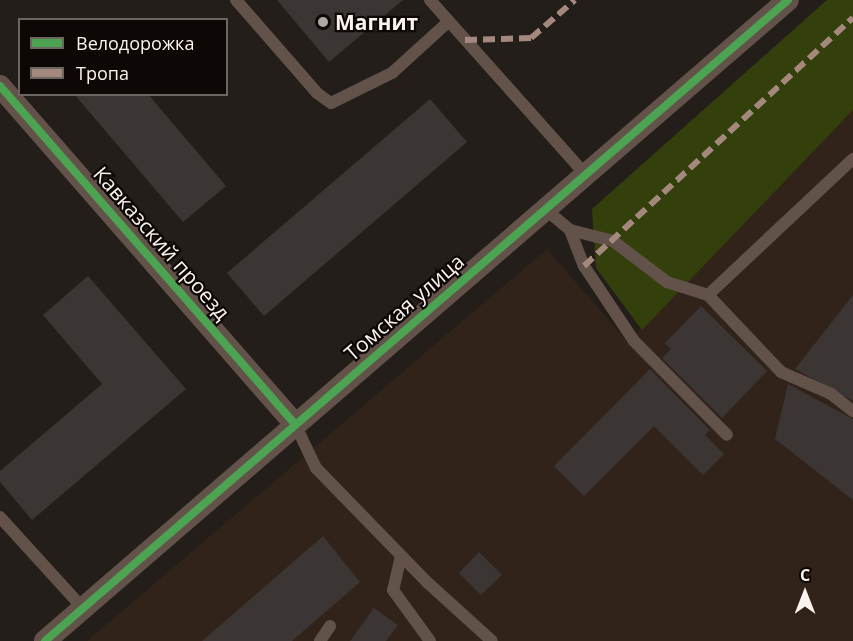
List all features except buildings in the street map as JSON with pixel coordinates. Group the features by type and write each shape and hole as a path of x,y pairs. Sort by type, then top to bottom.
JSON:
{"street":[{"name":"Томская улица","path":"45,641 788,0"},
{"name":"Кавказский проезд","path":"0,86 295,424"}],"lane":[{"path":"236,0 317,93 331,103 392,73 448,22"},
{"path":"430,0 586,175"},
{"path":"708,295 853,159"},
{"path":"545,209 570,230 613,241 667,282 708,295 781,372 831,394 853,411"},
{"path":"570,230 584,266 634,341 727,435"},
{"path":"295,424 316,468 400,555 492,641"},
{"path":"0,517 82,607"},
{"path":"400,555 393,590 430,641"},
{"path":"320,641 330,626"}],"shaded area":[{"path":"853,110 853,641 87,641 547,249 628,342"}],"green space":[{"path":"827,0 853,0 853,110 642,330 596,268 592,209"}],"marked path":[{"path":"465,40 531,38 575,0"},
{"path":"584,266 853,18"}],"cycle path":[{"path":"45,641 788,0"},
{"path":"0,86 295,424"}],"place":[{"name":"Магнит","path":"323,22"}]}
